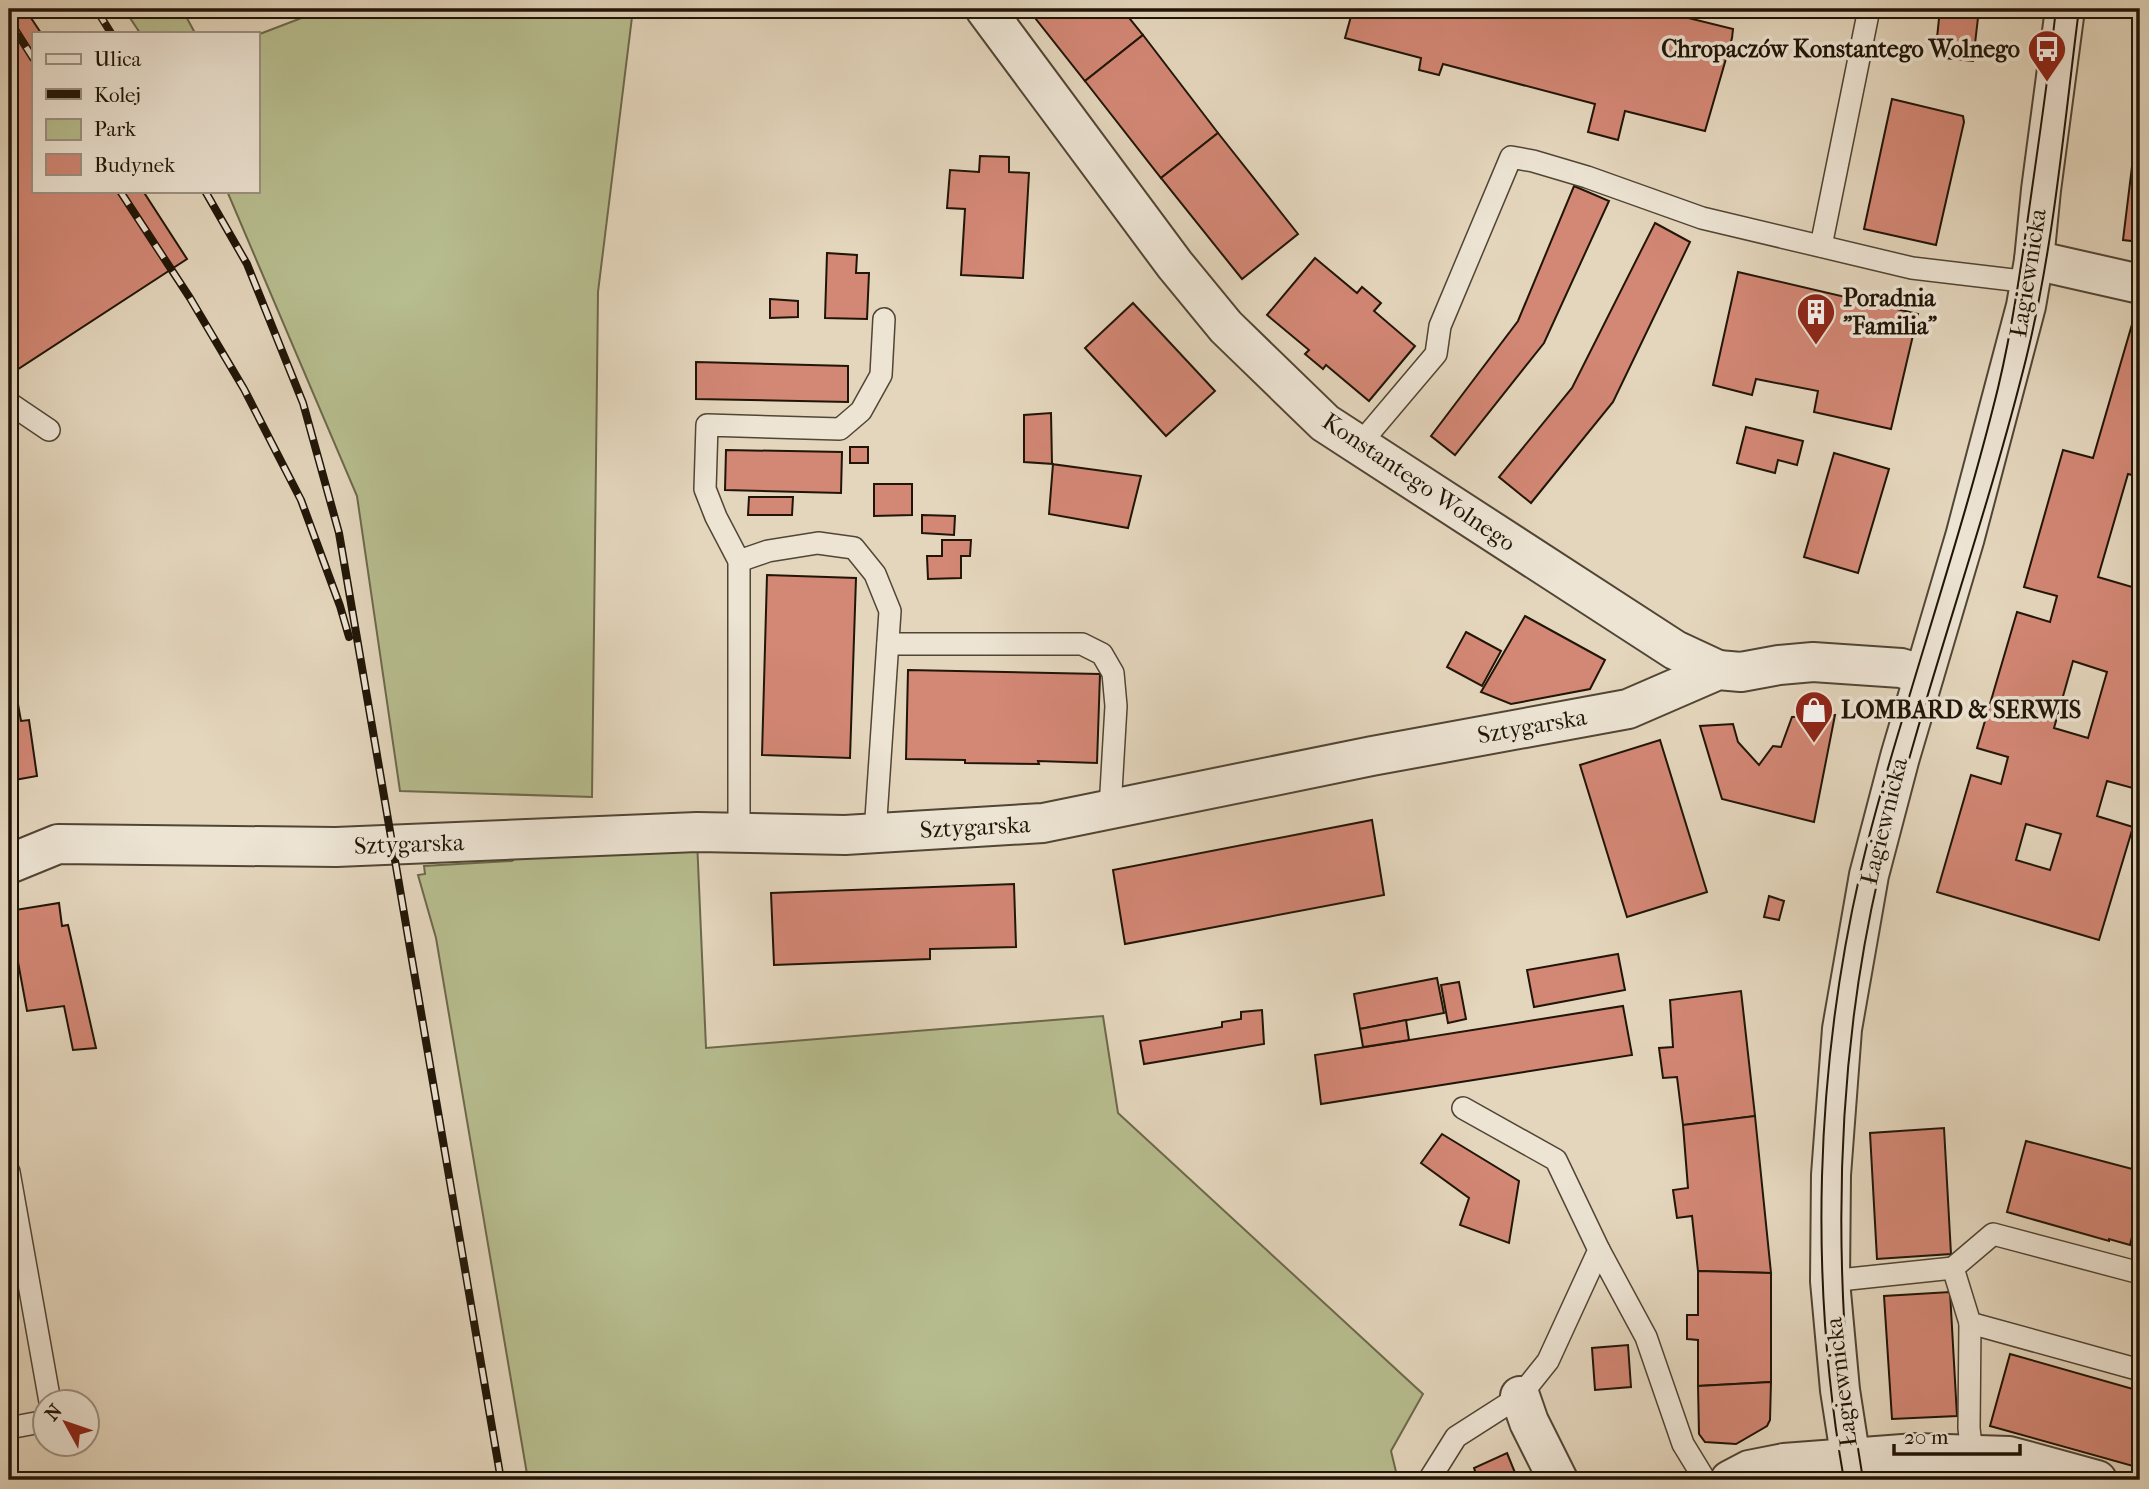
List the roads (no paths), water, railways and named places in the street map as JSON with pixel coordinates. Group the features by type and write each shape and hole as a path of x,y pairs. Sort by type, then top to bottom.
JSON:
{"street":[{"name":"Konstantego Wolnego","path":"985,9 1175,265 1226,327 1325,423 1675,650 1718,670"},
{"name":"Łagiewnicka","path":"1852,1468 1840,1390 1830,1281 1834,1115 1844,1017 1869,875 2026,306 2065,9"},
{"path":"2032,271 2140,284"},
{"name":"Sztygarska","path":"9,864 58,844 336,847 697,832 875,833 1043,823 1372,756 1628,709 1718,670 1741,672 1813,662 1901,668 1924,675"},
{"path":"1520,1396 1529,1422 1558,1480"},
{"path":"1730,1480 1749,1470 1784,1463 1852,1468 1916,1452 2009,1456 2089,1479"}],"lane":[{"path":"1821,246 1870,9"},
{"path":"1359,445 1436,354 1440,326 1511,157 1587,177 1702,218 1912,268 2032,271"},
{"path":"740,833 739,561 705,489 706,425 840,429 861,411 880,375 884,319"},
{"path":"9,403 49,430"},
{"path":"739,561 768,551 818,543 854,548 875,574 890,611 875,833"},
{"path":"888,644 1082,644 1102,654 1113,673 1116,706 1110,809"},
{"path":"1462,1108 1556,1160 1599,1250 1646,1337 1684,1444 1705,1480"},
{"path":"9,1172 48,1388"},
{"path":"1830,1281 1953,1268 1993,1234 2140,1272"},
{"path":"1429,1480 1456,1437 1520,1396 1548,1361 1599,1250"},
{"path":"1953,1268 1970,1323 1969,1428 1972,1455"},
{"path":"1970,1323 2140,1370"},
{"path":"9,1428 32,1424"}],"tram line":[{"path":"1844,1480 1825,1329 1822,1253 1822,1176 1834,1024 1845,948 1870,834 1965,511 2003,364 2024,244 2056,9"},
{"path":"1863,1480 1848,1376 1842,1250 1844,1124 1856,998 1866,936 1895,809 1991,488 2036,316 2057,185 2079,9"}],"railway":[{"path":"96,9 110,32"},
{"path":"9,20 32,56"},
{"path":"121,192 190,298 244,389 301,500 349,637"},
{"path":"206,192 247,264 303,403 339,533 501,1480"}],"place":[{"name":"Chropaczów Konstantego Wolnego","path":"2047,83"},
{"name":"Poradnia \"Familia\"","path":"1816,346"},
{"name":"LOMBARD & SERWIS","path":"1814,744"}]}
